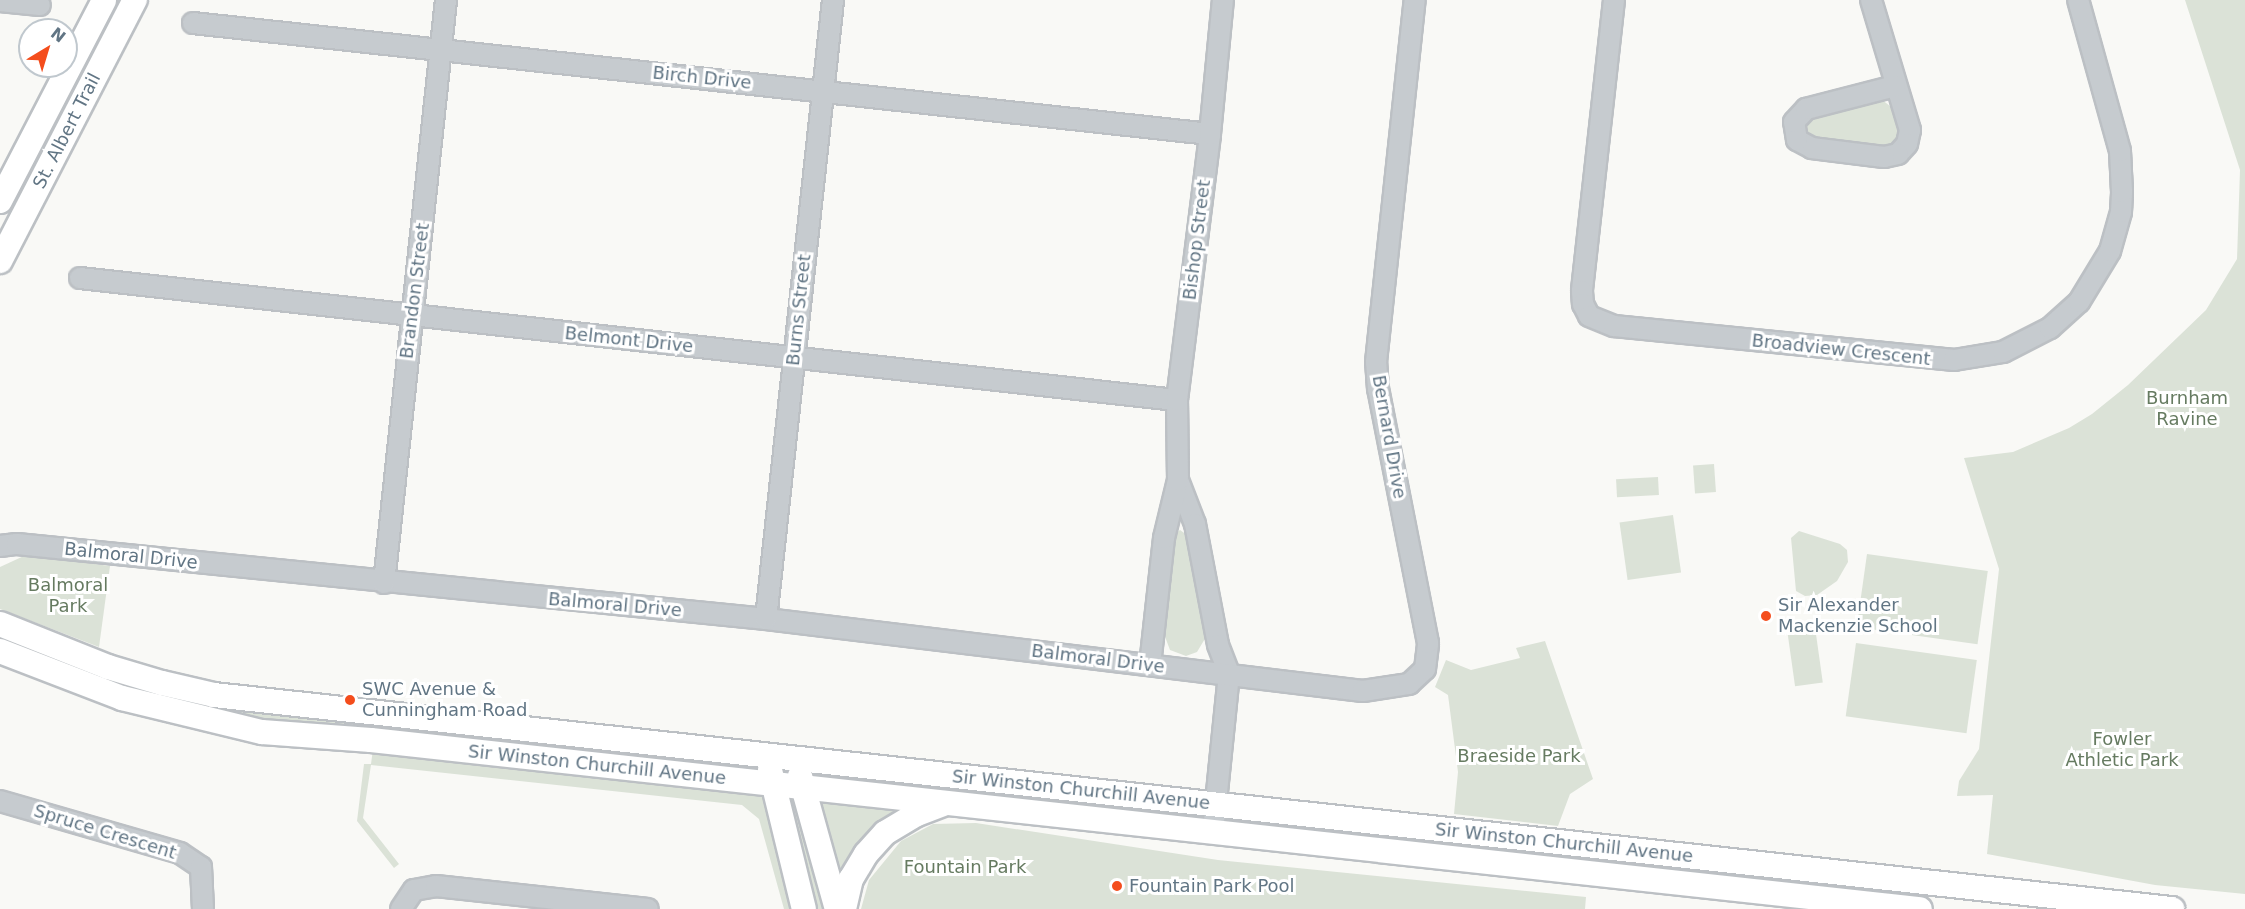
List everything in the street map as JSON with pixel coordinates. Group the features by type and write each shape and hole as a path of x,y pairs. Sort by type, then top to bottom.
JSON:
{"main road":[{"name":"St. Albert Trail","path":"0,201 104,0"},
{"name":"St. Albert Trail","path":"0,261 135,0"},
{"name":"Sir Winston Churchill Avenue","path":"0,624 108,667 214,695 2172,909"},
{"name":"Sir Winston Churchill Avenue","path":"0,651 122,698 262,732 371,740 1920,909"},
{"path":"766,756 804,909"},
{"path":"795,759 837,909"},
{"path":"844,909 851,879 866,854 885,832 917,814 946,802"}],"street":[{"name":"Brandon Street","path":"384,583 446,0"},
{"name":"Burns Street","path":"766,619 833,0"},
{"name":"Bishop Street","path":"1150,665 1164,538 1178,480 1178,400 1210,134 1222,0"},
{"name":"Bernard Drive","path":"1229,674 1363,691 1409,684 1421,675 1427,663 1428,644 1378,389 1376,362 1415,0"},
{"name":"Broadview Crescent","path":"1614,0 1582,291 1589,316 1614,326 1953,360 2003,352 2050,328 2079,302 2101,270 2110,251 2122,202 2120,151 2078,0"},
{"path":"1871,0 1910,130 1907,144 1898,154 1884,157 1812,148 1797,140 1794,122 1806,109 1895,86"},
{"path":"0,1 40,5"},
{"name":"Birch Drive","path":"193,23 1210,134"},
{"name":"Belmont Drive","path":"80,278 1178,400"},
{"name":"Bishop Street","path":"1178,480 1195,524 1218,645 1229,674 1213,832"},
{"name":"Balmoral Drive","path":"0,546 17,544 384,583 766,619 1229,674"},
{"name":"Spruce Crescent","path":"0,801 180,853 201,867 203,909"},
{"path":"401,909 414,890 435,886 648,909"}],"green space":[{"name":"Fowler Athletic Park","path":"2185,0 2245,0 2245,894 2155,885 1987,854 1993,795 1957,796 1959,781 1979,749 1999,569 1964,458 2013,452 2069,428 2092,414 2128,385 2206,310 2237,259 2240,170"},
{"path":"1881,99 1895,110 1900,128 1898,138 1891,146 1885,148 1818,142 1806,135 1805,125 1810,117"},
{"path":"1714,464 1716,492 1695,493 1693,465"},
{"path":"1658,477 1659,495 1617,497 1616,479"},
{"path":"1673,515 1681,572 1628,580 1620,523"},
{"path":"1180,530 1187,535 1206,637 1197,652 1186,656 1170,650 1164,634 1175,534"},
{"path":"1799,531 1840,544 1847,550 1848,562 1837,581 1817,595 1805,596 1796,591 1791,538"},
{"path":"1867,554 1988,571 1978,644 1857,627"},
{"name":"Balmoral Park","path":"26,555 110,566 99,647 0,609 0,567"},
{"path":"1815,627 1823,682 1795,686 1787,631"},
{"path":"0,633 95,670 747,763 764,771 248,718 154,700 0,642"},
{"name":"Braeside Park","path":"1545,641 1593,779 1570,794 1558,826 1454,814 1458,772 1448,695 1435,687 1446,660 1471,670 1520,658 1516,648"},
{"path":"1856,643 1977,660 1967,733 1846,716"},
{"path":"373,749 756,792 766,801 799,909 784,909 759,819 742,805 371,765 363,818 399,864 394,868 357,821 364,764 371,764"},
{"path":"829,800 896,807 896,816 838,880 819,811 821,804"},
{"path":"792,801 799,813 827,909 816,909 791,820"},
{"name":"Fountain Park","path":"976,823 1218,860 1586,897 1585,909 861,909 869,880 901,841 933,824"}],"place":[{"name":"Sir Alexander Mackenzie School","path":"1766,616"},
{"name":"SWC Avenue & Cunningham Road","path":"350,700"},
{"name":"Fountain Park Pool","path":"1117,886"}],"park label":[{"name":"Burnham Ravine","path":"2187,409"}]}
